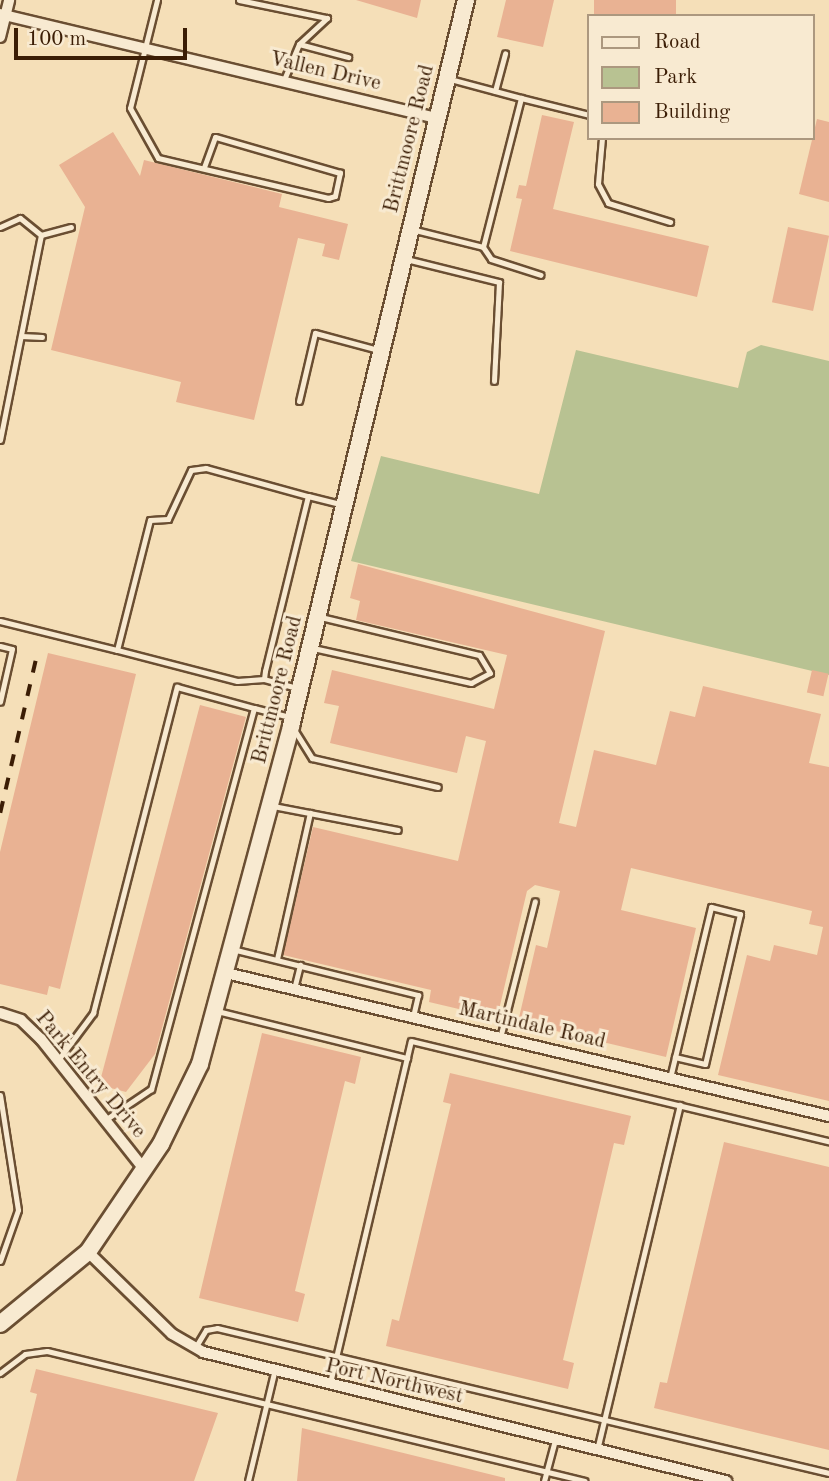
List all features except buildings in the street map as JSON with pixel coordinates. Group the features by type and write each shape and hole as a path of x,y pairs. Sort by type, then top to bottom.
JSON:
{"main road":[{"name":"Brittmoore Road","path":"0,1324 89,1252 145,1170 200,1065 292,722 466,0"}],"street":[{"path":"0,37 3,15 9,0"},
{"name":"Vallen Drive","path":"3,15 437,118"},
{"name":"Martindale Road","path":"226,973 829,1116"},
{"name":"Park Entry Drive","path":"0,1013 21,1020 58,1060 145,1170"},
{"name":"Port Northwest","path":"89,1252 172,1334 195,1348 274,1373 726,1481"}],"lane":[{"path":"157,0 130,108 158,158 328,198 335,196 340,173 336,167 215,137 204,168"},
{"path":"239,0 327,18 299,44 284,82"},
{"path":"299,44 348,57"},
{"path":"495,91 505,53"},
{"path":"446,79 588,115"},
{"path":"483,247 521,98"},
{"path":"602,140 598,184 608,203 670,222"},
{"path":"0,227 20,218 41,235"},
{"path":"41,235 71,228"},
{"path":"410,229 483,247 491,259 541,275"},
{"path":"0,440 41,235"},
{"path":"403,259 499,282 494,380"},
{"path":"299,401 315,332 381,350"},
{"path":"21,336 42,337"},
{"path":"117,650 150,520 168,519 174,511 183,476 206,468 344,505"},
{"path":"264,678 307,496"},
{"path":"310,648 471,683 490,673 479,654 318,616"},
{"path":"0,621 237,681 264,678 300,688"},
{"path":"0,646 12,649 0,702"},
{"path":"58,1060 93,1013 177,687 254,708 292,722 312,758 438,787"},
{"path":"104,1121 151,1089 254,708"},
{"path":"270,805 398,830"},
{"path":"277,959 310,813"},
{"path":"500,1038 535,901"},
{"path":"670,1078 675,1057 711,907 740,914 705,1064 675,1057"},
{"path":"232,949 418,995 412,1017"},
{"path":"294,989 300,965"},
{"path":"216,1010 407,1058"},
{"path":"329,1386 411,1041 829,1141"},
{"path":"0,1095 18,1210 0,1261"},
{"path":"597,1450 680,1105"},
{"path":"195,1348 213,1327 829,1473"},
{"path":"0,1373 26,1354 47,1350 585,1481"},
{"path":"248,1481 274,1373"},
{"path":"544,1481 555,1440"}],"green space":[{"path":"761,345 829,361 829,675 351,561 381,456 539,494 576,350 738,388 747,352"}],"railway":[{"path":"0,813 37,654"}]}
